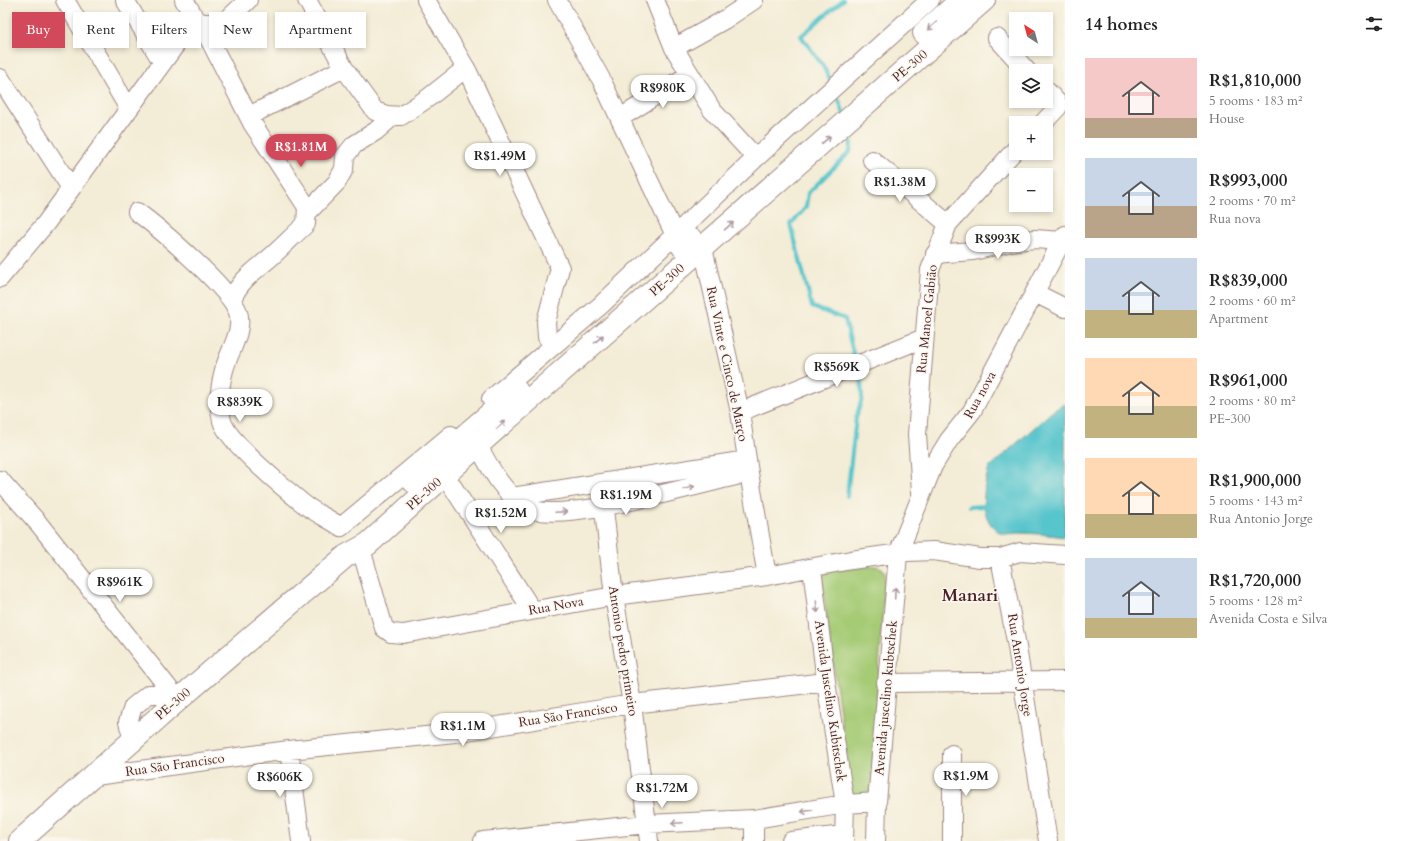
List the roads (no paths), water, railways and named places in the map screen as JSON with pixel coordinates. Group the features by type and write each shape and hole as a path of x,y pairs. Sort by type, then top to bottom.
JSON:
{"main road":[{"name":"PE-300","path":"20,841 95,776 175,697 354,552 437,472 468,436 961,0"},
{"name":"PE-300","path":"688,242 984,0"}],"street":[{"path":"65,0 129,109"},
{"path":"125,0 162,62"},
{"path":"184,0 192,12"},
{"path":"201,21 216,23 227,20 248,0"},
{"path":"307,0 344,68 375,111 386,115 401,116 428,98 466,68"},
{"path":"426,0 466,68 560,268 546,322 547,337 553,346"},
{"name":"Rua Vinte e Cinco de Março","path":"556,0 601,79 620,118 688,242 740,412 767,576"},
{"path":"655,0 674,48 712,110 756,158"},
{"path":"674,48 724,20 754,0"},
{"path":"137,212 186,253 232,299 238,312 239,325 224,370 220,400 222,422 234,441 305,505 341,527 468,436 553,346 600,305 688,242 756,158 930,0"},
{"path":"201,27 249,116 294,184 307,207 306,224 271,257 245,278 237,288 232,299"},
{"path":"997,38 1021,64"},
{"path":"3,268 46,223 162,62 174,48"},
{"path":"249,116 344,68"},
{"path":"620,118 690,74"},
{"path":"0,78 71,188"},
{"path":"1050,116 1058,107 1057,102 1053,98"},
{"path":"307,213 337,182 344,169 345,156 354,146 394,116"},
{"name":"Rua Manoel Gabião","path":"921,494 917,434 930,270 948,224 1009,157"},
{"path":"872,160 948,224"},
{"path":"935,254 973,251 1016,241 1064,238"},
{"name":"Rua nova","path":"898,554 933,466 949,440 972,411 1064,238"},
{"path":"1035,293 1065,308"},
{"name":"Rua Vinte e Cinco de Março","path":"740,412 924,338"},
{"path":"468,436 512,497 529,508 552,512 604,506 748,467"},
{"path":"512,497 601,484 748,467"},
{"path":"437,472 532,610"},
{"path":"0,480 39,524 175,697"},
{"name":"Antonio pedro primeiro","path":"601,484 614,596 632,704 648,833"},
{"path":"812,568 850,560 934,551 980,558 1000,558 1020,552 1065,555"},
{"name":"Rua Nova","path":"354,552 384,628 391,633 403,634 614,596 767,576 812,568"},
{"name":"Avenida juscelino kubtschek","path":"876,841 877,802 886,683 894,616 898,554"},
{"name":"Rua Antonio Jorge","path":"1000,558 1023,682 1048,841"},
{"name":"Avenida Juscelino Kubitschek","path":"812,568 826,682 849,839"},
{"path":"886,683 1065,681"},
{"name":"Rua São Francisco","path":"95,776 289,750 455,733 632,704 826,682"},
{"path":"289,750 301,841"},
{"path":"952,754 952,841"},
{"path":"483,841 648,833 754,819 845,804 877,802"},
{"path":"754,819 754,841"},
{"path":"791,841 849,839"}],"water":[{"path":"1065,404 1065,537 1030,533 1003,534 994,528 989,521 984,504 985,485 989,468 1054,410"}],"waterway":[{"path":"832,83 823,66 801,36 843,0"},
{"path":"836,93 844,114"},
{"path":"850,128 852,133 850,152 808,193 806,207 791,225 812,307 845,319 854,357"},
{"path":"847,496 856,418 862,398 861,374"},
{"path":"969,507 984,506"}],"district":[{"name":"Manari","path":"970,595"}]}
